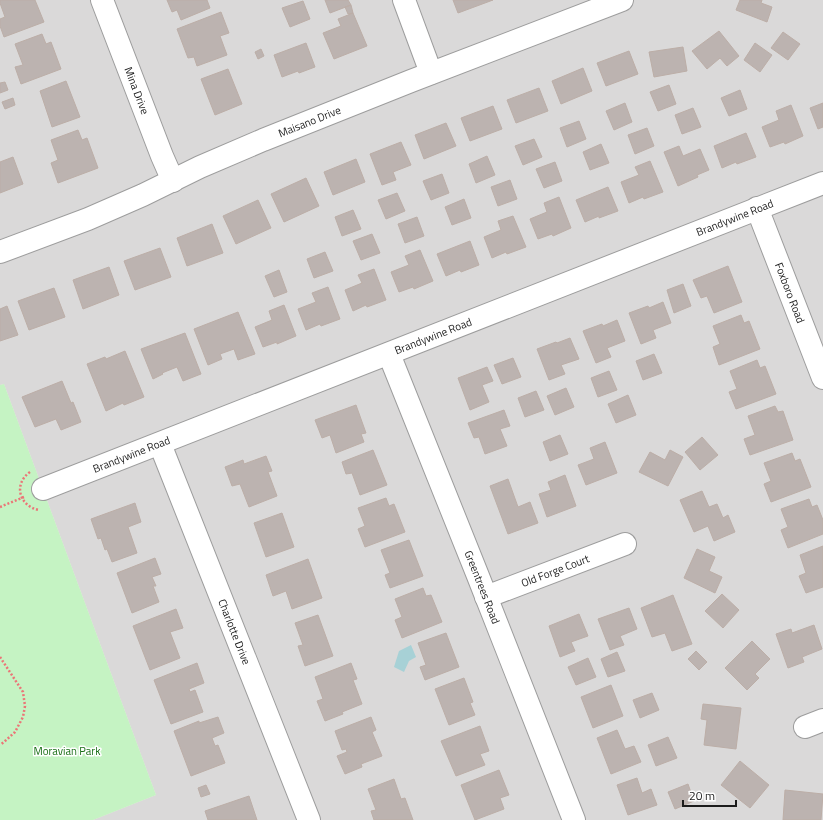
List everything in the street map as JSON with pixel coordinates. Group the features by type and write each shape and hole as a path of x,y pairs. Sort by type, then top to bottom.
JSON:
{"street":[{"name":"Mina Drive","path":"102,0 173,181"},
{"path":"404,0 431,74"},
{"name":"Maisano Drive","path":"0,252 88,219 143,195 207,164 257,143 622,0"},
{"name":"Brandywine Road","path":"43,489 823,183"},
{"name":"Foxboro Road","path":"757,208 823,378"},
{"name":"Greentrees Road","path":"389,354 574,820"},
{"name":"Charlotte Drive","path":"160,444 309,820"},
{"name":"Old Forge Court","path":"486,597 625,544"}],"path":[{"path":"0,507 43,489"},
{"path":"0,657 23,692 25,706 24,718 15,732 0,745"}],"shaded area":[{"path":"0,0 823,0 823,820 93,820 156,795 4,384 0,385"}],"green space":[{"name":"Moravian Park","path":"4,384 156,795 93,820 0,820 0,385"}],"water":[{"path":"411,645 416,657 409,661 404,672 394,667 399,651"}],"building":[{"path":"0,0 35,0 44,22 4,37 0,26 0,19 5,17"},
{"path":"167,0 207,0 210,8 181,20 177,10 172,12"},
{"path":"325,0 348,0 351,5 330,13"},
{"path":"453,0 493,0 458,13"},
{"path":"740,0 762,0 761,3 772,7 767,22 736,10"},
{"path":"303,1 310,19 290,27 282,8"},
{"path":"351,5 353,13 348,14 345,7"},
{"path":"221,12 229,33 220,36 227,55 197,66 194,57 188,58 177,29"},
{"path":"353,13 367,46 334,59 323,33 341,26 338,19"},
{"path":"719,31 739,56 727,66 720,58 707,69 692,51"},
{"path":"783,32 800,44 788,60 771,48"},
{"path":"42,34 46,44 51,42 61,69 21,84 15,67 23,65 15,44"},
{"path":"306,43 315,67 282,77 274,55"},
{"path":"755,43 772,55 760,72 744,60"},
{"path":"683,47 687,71 654,77 649,52"},
{"path":"261,49 264,56 258,59 255,52"},
{"path":"629,51 638,74 606,86 597,63"},
{"path":"583,68 592,91 561,104 552,81"},
{"path":"228,69 242,104 215,115 201,79"},
{"path":"66,81 80,117 52,127 40,91"},
{"path":"5,82 8,90 0,93 0,83"},
{"path":"669,85 676,104 658,111 650,92"},
{"path":"539,88 548,111 516,123 507,100"},
{"path":"740,90 747,109 729,116 721,98"},
{"path":"13,98 15,105 5,109 2,102"},
{"path":"625,103 632,122 614,130 606,111"},
{"path":"823,103 823,127 818,129 810,108"},
{"path":"791,105 803,136 785,144 784,142 770,147 762,127 779,120 776,111"},
{"path":"493,106 502,129 470,141 461,118"},
{"path":"693,108 701,127 682,134 675,115"},
{"path":"579,121 586,139 567,147 560,128"},
{"path":"446,123 456,146 424,159 415,135"},
{"path":"647,128 654,146 635,154 628,135"},
{"path":"78,130 82,140 87,138 98,168 58,183 51,163 58,160 51,140"},
{"path":"746,133 756,157 737,164 736,162 722,168 714,146"},
{"path":"534,139 542,157 523,165 515,146"},
{"path":"401,142 411,165 393,172 396,180 382,185 370,154"},
{"path":"601,144 609,163 590,170 583,152"},
{"path":"679,146 683,156 700,149 709,170 678,186 664,152"},
{"path":"487,156 495,175 476,183 469,164"},
{"path":"13,157 23,184 0,193 0,162"},
{"path":"356,159 365,182 333,195 324,172"},
{"path":"650,161 663,192 644,199 643,197 629,203 621,182 639,175 635,167"},
{"path":"555,162 562,181 544,188 536,169"},
{"path":"442,174 449,193 431,200 423,181"},
{"path":"306,178 319,206 284,222 271,194"},
{"path":"510,180 517,199 498,206 491,187"},
{"path":"608,187 618,211 599,218 599,216 585,222 576,200"},
{"path":"397,193 405,211 386,219 378,200"},
{"path":"559,197 571,228 553,236 552,234 538,239 530,219 547,212 544,203"},
{"path":"464,199 471,218 452,225 445,207"},
{"path":"258,200 271,228 236,244 223,216"},
{"path":"353,210 361,229 342,236 335,217"},
{"path":"513,216 526,247 507,254 506,252 492,258 484,237 501,230 498,221"},
{"path":"417,217 424,236 405,243 398,224"},
{"path":"212,224 223,253 187,266 177,238"},
{"path":"372,234 380,253 361,260 353,241"},
{"path":"470,241 479,265 461,272 460,270 446,276 437,254"},
{"path":"160,248 171,277 135,290 124,261"},
{"path":"420,250 433,281 414,289 413,287 399,292 391,272 409,265 405,256"},
{"path":"325,252 333,271 314,278 307,259"},
{"path":"728,266 742,302 714,313 707,296 701,298 693,280"},
{"path":"109,267 119,295 83,309 73,280"},
{"path":"374,269 386,300 367,307 366,305 353,311 345,290 362,283 358,275"},
{"path":"279,270 287,292 274,297 265,276"},
{"path":"683,284 691,306 674,313 667,290"},
{"path":"328,287 340,319 321,326 320,324 306,330 298,309 316,302 312,293"},
{"path":"54,288 65,317 29,330 18,301"},
{"path":"663,302 671,323 653,330 656,338 641,344 629,313 648,306 649,308"},
{"path":"284,305 296,336 277,344 277,342 263,347 255,327 272,320 269,311"},
{"path":"7,306 18,335 0,341 0,309"},
{"path":"238,312 255,354 238,360 234,349 220,354 222,359 208,365 194,329"},
{"path":"741,315 744,323 749,321 760,349 719,365 713,347 720,344 713,326"},
{"path":"617,320 625,341 607,348 611,357 596,363 583,331 602,324 603,326"},
{"path":"185,333 201,374 183,381 177,367 162,373 163,374 153,379 141,349"},
{"path":"570,338 579,359 561,365 565,374 549,380 537,349"},
{"path":"125,351 144,397 124,405 123,403 106,411 87,364 105,357 106,359"},
{"path":"654,354 662,373 643,380 636,361"},
{"path":"513,358 521,377 502,384 494,365"},
{"path":"757,360 760,368 765,366 776,394 736,409 729,392 737,389 730,371"},
{"path":"487,367 493,381 482,385 489,402 470,410 458,378"},
{"path":"609,371 617,390 598,397 591,378"},
{"path":"62,381 81,422 61,430 56,419 35,427 22,397"},
{"path":"566,388 574,407 555,415 547,396"},
{"path":"536,391 544,410 525,417 518,398"},
{"path":"628,395 636,415 616,423 608,404"},
{"path":"356,405 366,433 361,434 364,442 336,453 330,435 322,438 315,420"},
{"path":"775,406 778,412 783,411 793,440 750,455 744,439 755,435 748,416"},
{"path":"504,410 510,426 500,429 507,446 485,454 479,437 474,438 468,423"},
{"path":"560,435 568,454 550,461 543,442"},
{"path":"702,437 718,455 700,470 685,452"},
{"path":"605,442 617,473 586,485 578,465 594,459 590,448"},
{"path":"373,450 387,485 360,495 352,473 346,474 342,462"},
{"path":"670,450 683,457 668,486 639,472 650,452 665,460"},
{"path":"792,453 795,461 800,459 811,487 771,502 764,484 771,481 764,463"},
{"path":"266,456 272,471 268,472 277,496 249,507 240,484 232,486 225,467 243,460 244,464"},
{"path":"565,475 576,506 547,517 539,494 551,490 548,482"},
{"path":"508,479 518,507 530,502 538,523 508,534 490,486"},
{"path":"702,491 709,507 717,504 723,518 728,515 735,532 714,541 708,526 694,532 680,500"},
{"path":"386,498 389,506 394,504 405,532 365,547 358,529 365,526 358,508"},
{"path":"809,499 812,507 817,505 823,520 823,534 788,548 781,530 788,527 781,509"},
{"path":"135,503 141,522 128,527 137,553 112,562 107,549 105,550 101,538 98,539 91,519"},
{"path":"282,513 294,547 266,557 254,523"},
{"path":"409,540 423,576 390,588 385,575 390,573 381,550"},
{"path":"823,546 823,587 806,593 799,576 806,573 800,555"},
{"path":"697,549 715,557 709,571 722,577 715,593 684,578"},
{"path":"155,558 161,574 152,577 156,586 153,586 159,602 132,613 117,573"},
{"path":"308,559 322,598 292,609 286,591 273,596 266,575"},
{"path":"423,588 426,596 431,595 442,622 402,638 395,620 402,617 395,599"},
{"path":"722,594 739,610 723,628 705,611"},
{"path":"673,595 692,644 672,651 665,633 652,637 641,608"},
{"path":"629,608 637,629 620,636 624,645 610,650 598,619"},
{"path":"176,609 183,628 170,632 180,658 150,670 133,626"},
{"path":"579,614 588,636 571,642 575,651 560,657 549,626"},
{"path":"318,615 333,656 305,666 298,646 303,645 295,623"},
{"path":"814,625 822,649 802,657 804,662 788,668 776,634 791,629 792,633"},
{"path":"446,633 459,667 425,680 420,667 426,665 418,643"},
{"path":"752,641 770,659 755,674 759,678 747,690 725,668"},
{"path":"696,651 707,662 699,670 688,659"},
{"path":"617,652 625,671 608,677 601,659"},
{"path":"588,658 596,677 576,685 568,667"},
{"path":"197,663 204,683 189,689 190,692 195,690 203,712 171,724 154,680"},
{"path":"351,663 357,679 353,680 362,704 325,721 317,701 323,699 315,677"},
{"path":"464,678 473,702 470,703 475,715 449,725 435,689"},
{"path":"611,685 623,716 593,728 581,697"},
{"path":"652,693 659,710 640,718 633,700"},
{"path":"703,704 741,708 736,749 704,745 707,720 701,719"},
{"path":"218,717 224,733 212,738 215,746 218,745 225,763 191,776 174,731 199,721 199,723"},
{"path":"371,717 376,730 372,732 382,756 361,764 362,767 345,774 337,756 347,752 346,749 342,750 335,731"},
{"path":"480,726 489,751 480,754 485,765 456,776 441,741"},
{"path":"617,730 625,749 634,746 641,762 611,774 597,738"},
{"path":"668,737 677,758 656,766 648,745"},
{"path":"740,761 769,785 750,808 721,785"},
{"path":"499,770 509,795 500,798 504,809 475,820 461,785"},
{"path":"637,778 642,793 651,789 657,805 628,815 617,785"},
{"path":"394,779 401,799 405,798 413,820 374,820 371,811 376,810 368,789"},
{"path":"688,784 694,801 675,809 668,792"},
{"path":"206,785 210,794 201,797 198,788"},
{"path":"785,790 823,794 821,820 783,820"},
{"path":"249,796 257,820 208,820 205,811"}]}
